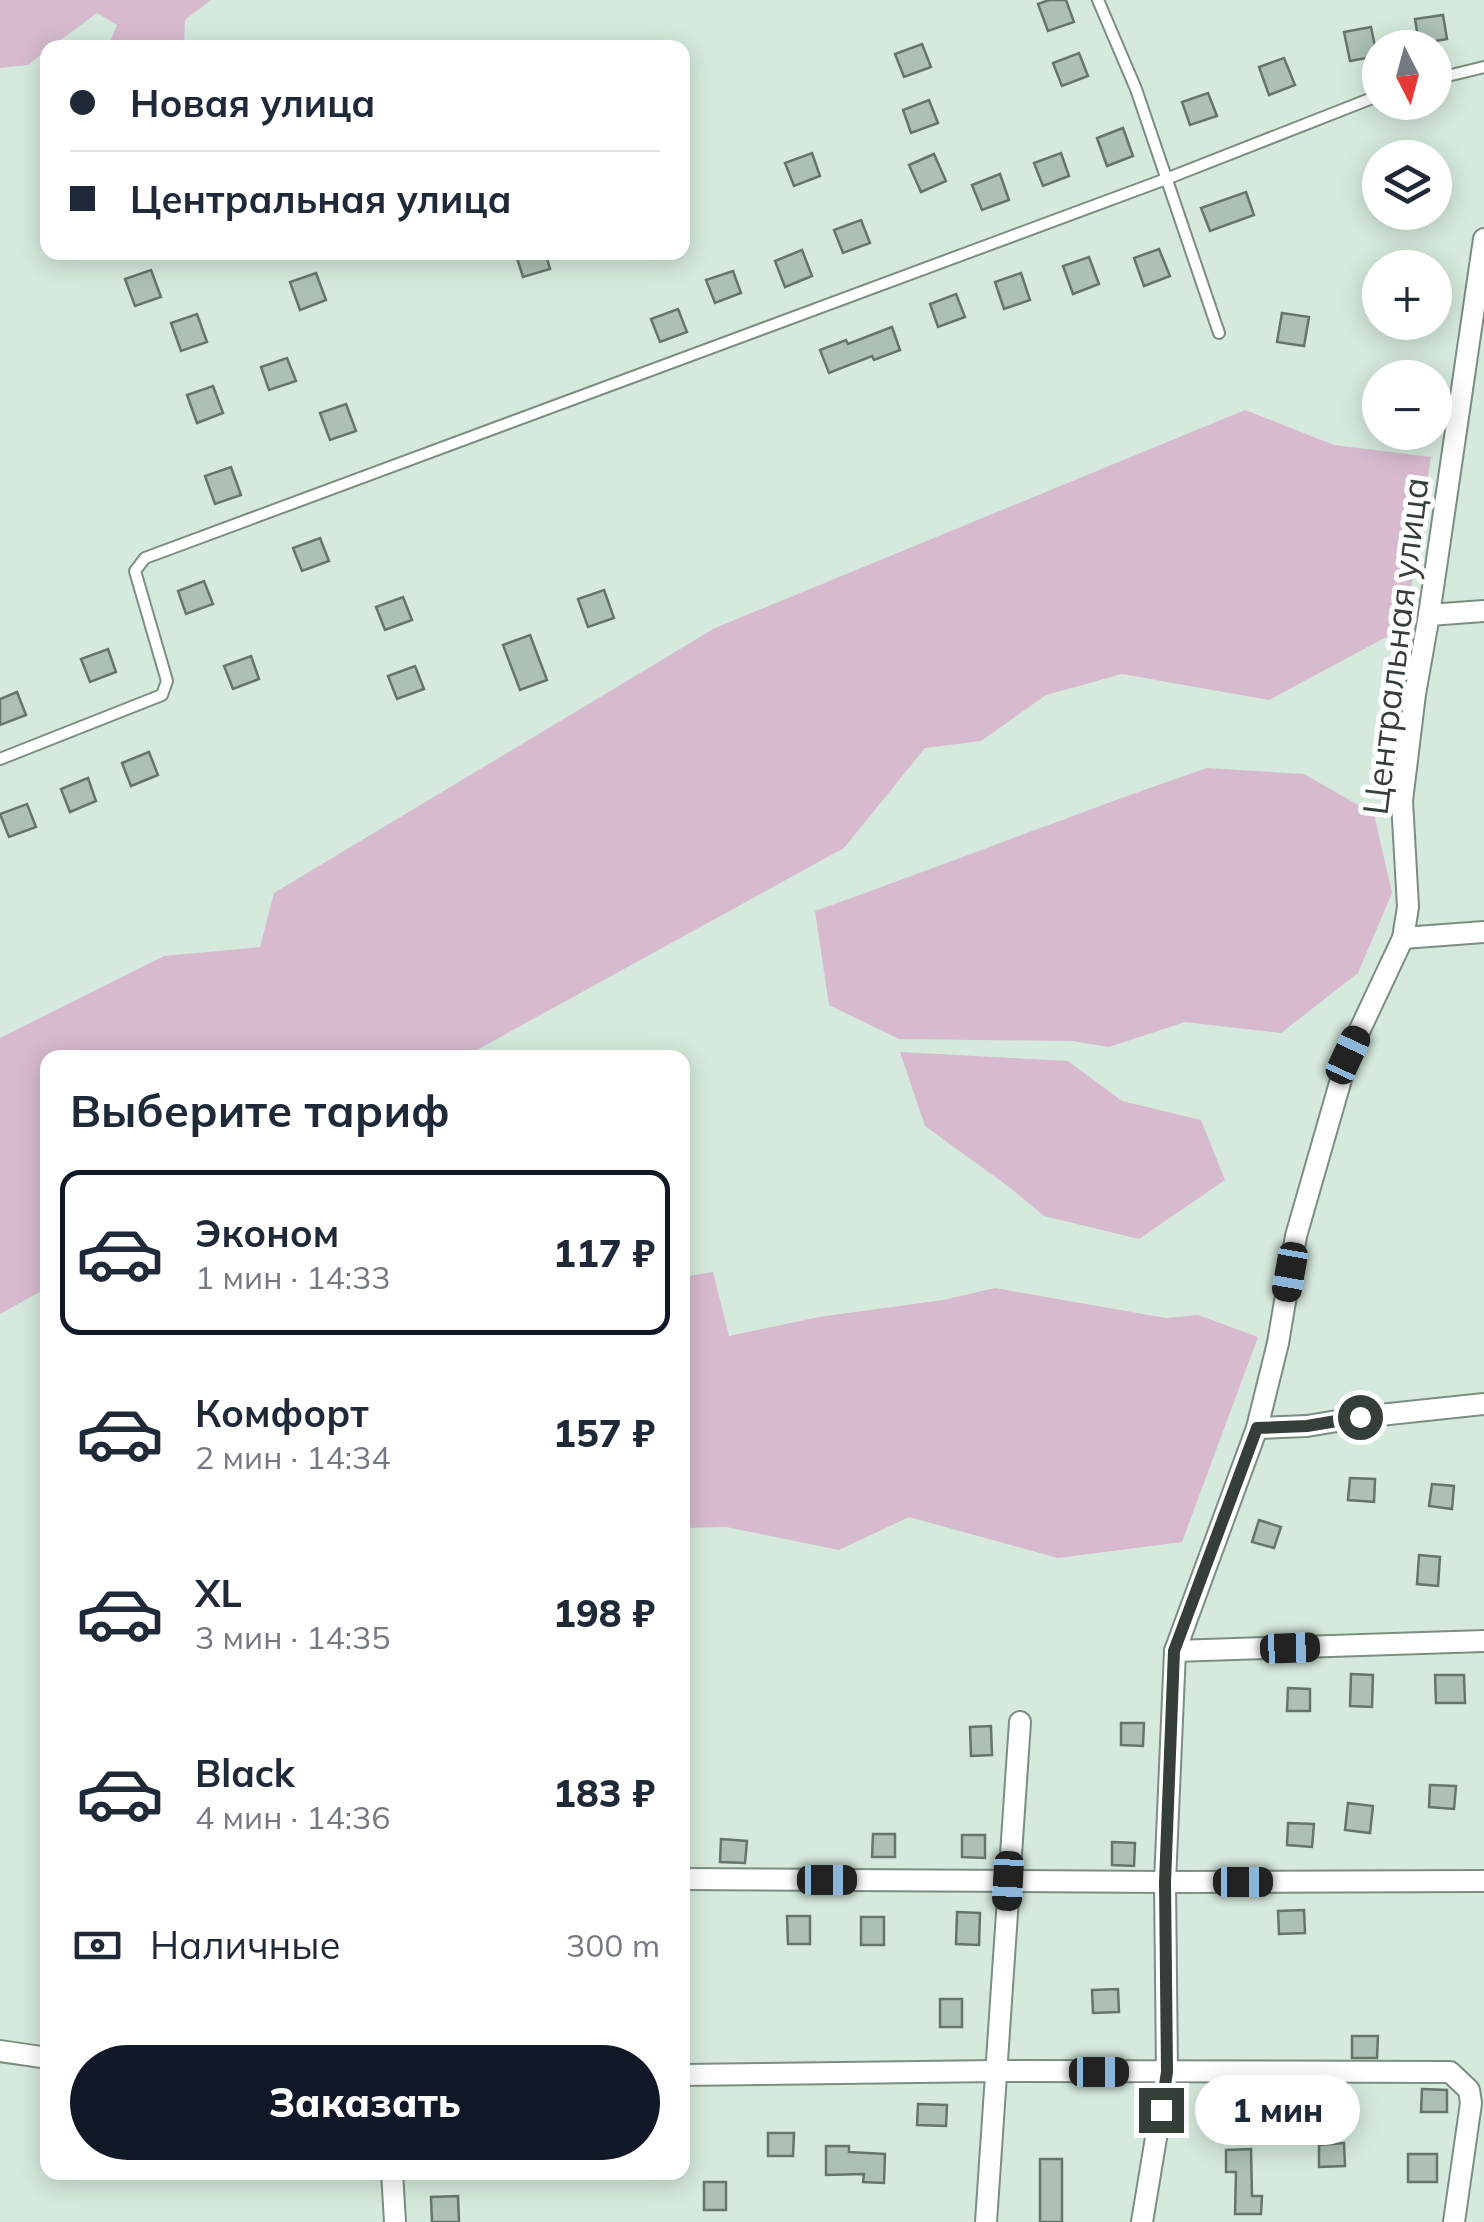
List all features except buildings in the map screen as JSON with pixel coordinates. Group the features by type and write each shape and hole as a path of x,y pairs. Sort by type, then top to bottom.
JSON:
{"street":[{"name":"Центральная улица","path":"1142,2222 1167,2072 1165,1882 1174,1651 1257,1428 1278,1343 1296,1236 1348,1055 1403,938 1408,908 1402,801 1415,694 1474,374 1484,240"},
{"path":"1430,616 1484,611"},
{"path":"1403,938 1484,932"},
{"path":"1257,1428 1307,1426 1484,1404"},
{"path":"1174,1651 1484,1642"},
{"path":"986,2222 1020,1722"},
{"path":"690,1879 1484,1880"},
{"path":"0,2051 40,2057"},
{"path":"690,2076 997,2071 1450,2072 1469,2090 1471,2104 1454,2222"},
{"path":"392,2180 395,2222"}],"lane":[{"path":"1098,0 1136,89 1218,333"},
{"path":"1452,75 1484,68"},
{"path":"0,759 162,695 168,681 134,571 145,558 1362,102"}],"shaded area":[{"path":"0,0 211,0 185,20 184,40 111,40 117,25 97,13 60,40 40,40 40,56 28,65 0,68"},
{"path":"1245,410 1334,445 1431,457 1405,627 1269,700 1122,674 1046,695 981,741 925,748 844,848 477,1050 40,1050 40,1292 0,1314 0,1038 164,956 260,947 274,893 715,628"},
{"path":"1207,768 1304,774 1374,814 1392,893 1358,973 1281,1033 1185,1022 1109,1047 1072,1041 899,1039 829,1005 815,911"},
{"path":"900,1052 1068,1061 1122,1101 1201,1120 1225,1180 1139,1239 1044,1216 925,1126"},
{"path":"713,1272 729,1336 995,1288 1166,1318 1198,1315 1258,1337 1182,1542 1058,1558 909,1517 839,1550 726,1527 690,1528 690,1276"}],"route":[{"path":"1161,2110 1167,2072 1165,1882 1174,1651 1257,1428 1307,1426 1360,1417"}]}
